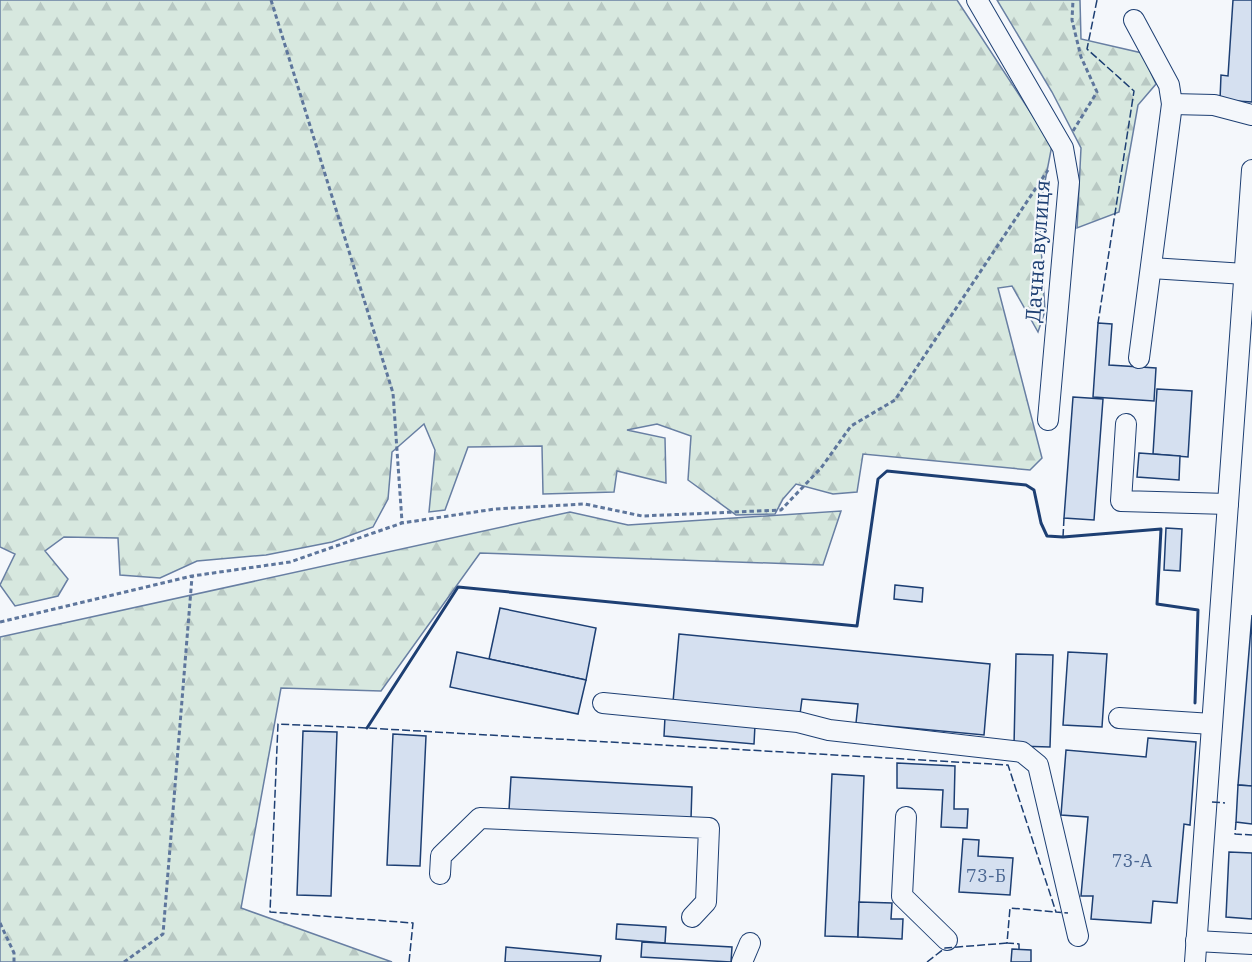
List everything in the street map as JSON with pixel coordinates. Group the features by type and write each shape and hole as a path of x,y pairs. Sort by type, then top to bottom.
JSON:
{"street":[{"name":"Дачна вулиця","path":"977,0 1063,148 1069,182 1048,420"},
{"path":"1134,20 1169,85 1172,104 1139,358"},
{"path":"1172,104 1214,105 1252,115"},
{"path":"1195,962 1252,170"},
{"path":"1151,268 1245,274"},
{"path":"1126,424 1121,501 1228,504"},
{"path":"603,703 798,723 829,730 1022,752 1038,765 1078,936"},
{"path":"1119,718 1212,724"},
{"path":"440,874 441,856 480,818 709,828 706,902 692,917"},
{"path":"906,818 903,896 947,940"},
{"path":"1196,941 1252,944"},
{"path":"742,962 750,943"}],"path":[{"path":"271,0 393,393 402,523"},
{"path":"0,622 192,576 290,562 402,523 495,508 585,504 642,516 781,510 821,468 851,426 895,400 1063,148 1097,92 1081,57 1072,20 1073,0"},
{"path":"124,962 163,934 192,576"},
{"path":"0,923 14,953 14,962"}],"green space":[{"path":"0,0 957,0 1052,145 1039,213 1045,311 1038,332 1012,286 998,288 1042,458 1030,470 863,454 857,492 833,494 796,484 783,499 775,514 736,515 688,480 691,436 657,424 627,430 665,438 666,483 617,471 614,492 543,494 542,446 468,447 445,510 429,512 435,450 424,424 392,452 388,499 373,527 332,542 266,555 197,561 160,578 120,575 118,538 64,537 45,551 68,579 58,596 15,606 0,585 15,554 0,547"},
{"path":"997,0 1080,0 1081,39 1142,53 1156,84 1138,105 1119,212 1077,228 1081,148 1052,92"},
{"path":"841,511 823,565 480,553 381,691 281,688 241,908 392,962 0,962 0,637 570,512 628,525"}],"building":[{"path":"1233,0 1252,0 1252,102 1220,100 1221,75 1228,76"},
{"path":"1098,323 1112,324 1109,365 1156,368 1154,401 1093,397"},
{"path":"1157,389 1192,391 1188,457 1153,454"},
{"path":"1073,397 1103,399 1094,520 1064,518"},
{"path":"1139,453 1180,456 1179,480 1137,477"},
{"path":"1166,528 1182,529 1180,571 1164,570"},
{"path":"895,585 923,588 922,602 894,599"},
{"path":"500,608 596,628 586,680 489,659"},
{"path":"1252,615 1252,786 1238,785"},
{"path":"679,634 990,664 984,735 856,723 858,704 802,699 800,714 673,702"},
{"path":"457,652 586,680 578,714 450,687"},
{"path":"1068,652 1107,654 1102,727 1063,725"},
{"path":"1016,654 1053,655 1050,747 1014,746"},
{"path":"665,717 755,725 754,744 664,736"},
{"path":"303,731 337,732 331,896 297,895"},
{"path":"393,734 426,736 420,866 387,865"},
{"path":"1148,738 1196,742 1190,825 1184,824 1177,903 1153,901 1151,923 1091,919 1093,896 1081,896 1088,817 1061,815 1066,750 1146,757"},
{"path":"897,763 955,766 954,809 968,809 967,828 941,827 943,790 897,788"},
{"path":"832,774 864,776 858,937 825,936"},
{"path":"511,777 692,787 691,819 509,810"},
{"path":"1238,785 1252,786 1252,824 1236,822"},
{"path":"963,839 979,840 978,856 1013,858 1010,895 959,892"},
{"path":"1229,852 1252,853 1252,919 1226,917"},
{"path":"859,902 892,903 891,919 903,919 902,939 858,937"},
{"path":"617,924 666,927 665,943 616,939"},
{"path":"642,942 732,947 731,962 641,957"},
{"path":"506,947 601,956 600,962 505,962"},
{"path":"1012,949 1031,950 1031,962 1011,962"}],"fence":[{"path":"1097,0 1087,49 1134,91 1098,323"},
{"path":"1063,537 1064,518"},
{"path":"409,962 413,923 270,912 278,724 1008,765 1056,912 1068,913"},
{"path":"1212,802 1225,803"},
{"path":"1236,822 1235,834 1252,835"},
{"path":"1019,950 1019,944 1007,943 1010,908 1056,912"},
{"path":"927,962 945,948 1007,943"}],"wall":[{"path":"367,728 458,587 857,626 878,479 887,471 1026,485 1034,490 1041,523 1047,536 1063,537 1161,529 1157,604 1198,610 1195,703"}]}
